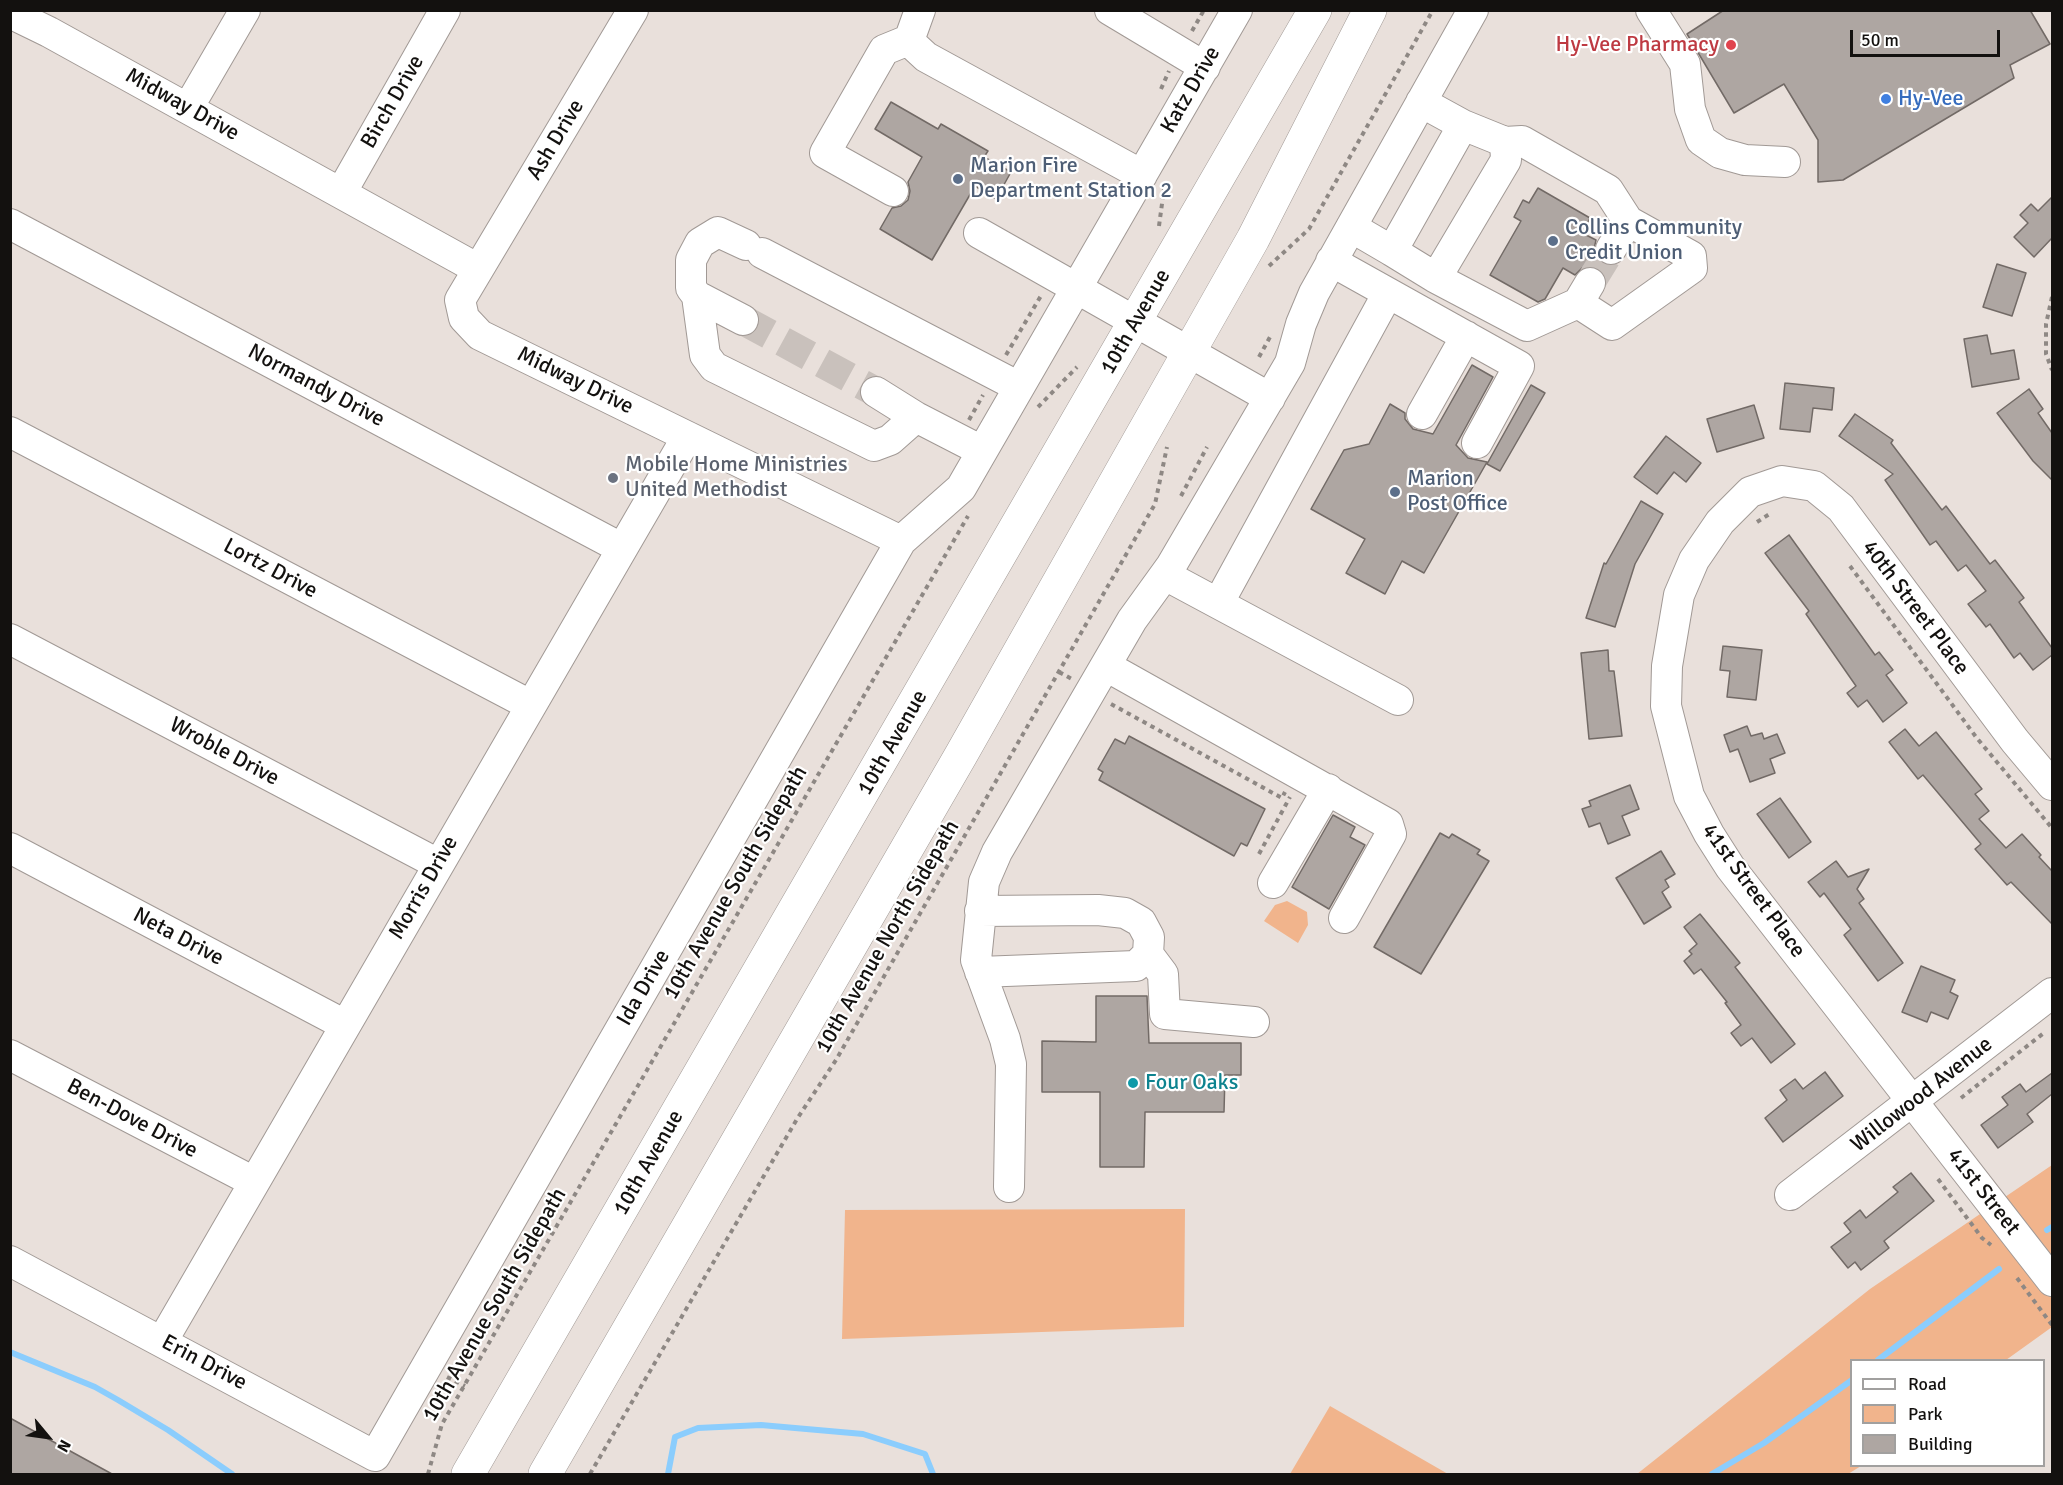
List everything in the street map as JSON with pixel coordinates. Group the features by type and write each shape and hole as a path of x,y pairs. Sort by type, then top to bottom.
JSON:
{"main road":[{"name":"10th Avenue","path":"468,1474 1137,322 1315,10"},
{"path":"545,1474 961,755 1253,239 1370,10"}],"street":[{"path":"188,108 245,10"},
{"name":"Birch Drive","path":"341,193 445,10"},
{"name":"Ash Drive","path":"478,268 633,10"},
{"path":"920,10 914,22 911,39 918,51 937,64 1154,179"},
{"path":"1110,10 1204,67"},
{"name":"Katz Drive","path":"1076,287 1154,179 1204,67 1237,10"},
{"path":"1009,1187 1011,1064 1005,1039 976,960 984,882 997,852 1132,620 1165,575 1290,363 1305,314 1331,261 1473,10"},
{"path":"1651,10 1685,64 1690,109 1701,140 1720,153 1745,159 1785,162"},
{"name":"Midway Drive","path":"10,13 55,21 188,108 478,268 460,300 464,318 480,334 901,541"},
{"path":"893,191 825,153 884,50 911,39"},
{"path":"1351,227 1436,278 1527,326 1584,293 1612,325 1692,268 1691,256 1628,221 1608,190 1522,141 1505,142 1463,125 1421,102"},
{"path":"1392,251 1463,125"},
{"path":"1436,278 1506,160 1505,142"},
{"path":"1611,249 1628,221"},
{"name":"Normandy Drive","path":"10,224 621,548"},
{"path":"743,320 697,296 691,288 691,260 700,243 718,232 754,249 1026,399"},
{"path":"979,233 1270,398"},
{"path":"1331,261 1519,366 1477,443"},
{"path":"901,541 961,488 982,451 1026,399 1076,287"},
{"path":"1219,602 1388,293"},
{"path":"697,296 705,355 714,367 874,446 890,440 916,417"},
{"path":"1422,414 1466,336"},
{"path":"876,392 916,417 982,451"},
{"name":"Lortz Drive","path":"10,432 530,705"},
{"name":"Morris Drive","path":"163,1340 687,436"},
{"name":"40th Street Place","path":"1750,492 1782,482 1814,486 1841,508 2015,741 2052,785"},
{"name":"41st Street Place","path":"1750,492 1713,532 1694,560 1678,595 1671,628 1666,686 1666,706 1676,753 1689,796 1730,867 1912,1103"},
{"name":"Ida Drive","path":"387,1435 901,541"},
{"path":"1165,575 1398,700"},
{"name":"Wroble Drive","path":"10,639 438,864"},
{"path":"1106,666 1388,824 1390,834 1344,918"},
{"path":"1273,883 1328,789"},
{"name":"Neta Drive","path":"10,849 345,1025"},
{"path":"980,910 1098,910 1125,913 1142,922 1149,937 1148,954 1163,974 1165,1014 1254,1022"},
{"path":"980,972 1122,969 1136,966 1148,954"},
{"name":"Willowood Avenue","path":"1790,1196 2052,993"},
{"name":"Ben-Dove Drive","path":"10,1055 254,1182"},
{"name":"41st Street","path":"1912,1103 2052,1281"},
{"name":"Erin Drive","path":"10,1261 163,1340 375,1456 387,1435"}],"path":[{"path":"1260,274 1309,229 1432,10"},
{"path":"1154,179 1158,231"},
{"path":"2052,297 2046,324 2046,354 2052,370"},
{"path":"1026,399 1083,360"},
{"name":"10th Avenue North Sidepath","path":"590,1474 797,1119 836,1060 1155,504 1171,438"},
{"name":"10th Avenue South Sidepath","path":"428,1474 442,1424 974,506"},
{"path":"1756,522 1773,511"},
{"path":"1848,562 1976,737 2052,828"},
{"path":"1059,672 1282,798 1289,785"},
{"path":"1257,856 1295,788"},
{"path":"1955,1102 2052,1026"},
{"path":"1935,1174 1982,1238 2001,1252"},
{"path":"2013,1268 2020,1284 2052,1325"}],"green space":[{"path":"1287,901 1307,912 1308,925 1298,943 1264,921 1275,905"},
{"path":"2052,1165 2052,1327 2007,1359 1850,1359 1850,1467 1859,1467 1848,1474 1637,1474 1870,1289"},
{"path":"1185,1209 1184,1327 842,1339 845,1210"},
{"path":"1330,1406 1448,1474 1290,1474"}],"building":[{"name":"Hy-Vee","path":"1724,10 2030,10 2050,44 2010,65 2014,78 1843,180 1818,182 1818,140 1784,84 1734,113 1687,34"},
{"name":"Marion Fire Department Station 2","path":"891,102 938,129 941,124 988,151 984,157 1011,172 996,199 975,186 932,260 880,229 892,208 901,206 908,200 910,191 908,182 922,157 875,129"},
{"name":"Collins Community Credit Union","path":"1538,188 1590,218 1582,233 1596,240 1594,249 1596,258 1603,264 1613,266 1606,278 1599,269 1591,266 1582,268 1575,275 1563,268 1545,299 1538,302 1490,275 1521,221 1514,217 1523,200 1529,203"},
{"path":"2052,197 2052,238 2034,257 2014,237 2028,223 2020,215 2031,204 2038,211"},
{"path":"1997,264 2026,273 2012,316 1983,307"},
{"path":"1987,335 1991,354 2014,350 2019,379 1972,387 1964,339"},
{"name":"Marion Post Office","path":"1472,365 1493,377 1456,445 1468,458 1487,462 1424,573 1402,561 1385,594 1346,573 1365,539 1311,509 1344,450 1369,444 1390,404 1405,413 1405,419 1413,429 1433,434"},
{"path":"1785,383 1834,388 1832,410 1813,408 1810,432 1780,429"},
{"path":"1531,385 1545,393 1500,471 1487,464"},
{"path":"2029,389 2043,409 2038,413 2052,433 2052,480 2033,461 1997,413"},
{"path":"1754,405 1764,438 1717,452 1707,419"},
{"path":"1855,414 1893,440 1891,443 1942,510 1946,506 1990,564 1995,560 2024,598 2019,602 2052,648 2052,655 2033,670 2020,653 2014,658 1990,624 1986,627 1968,604 1986,591 1966,565 1958,571 1936,541 1930,545 1885,480 1893,474 1839,436"},
{"path":"1666,436 1701,463 1686,482 1674,472 1657,494 1634,477"},
{"path":"1641,501 1663,514 1635,564 1615,627 1586,618 1604,563 1606,564"},
{"path":"1789,535 1875,655 1879,652 1893,670 1886,675 1907,703 1883,722 1867,700 1858,707 1847,693 1856,686 1806,614 1809,611 1765,553"},
{"path":"1723,646 1762,650 1756,700 1727,697 1730,671 1720,670"},
{"path":"1608,650 1609,671 1614,671 1622,736 1589,739 1581,653"},
{"path":"1747,726 1751,736 1762,733 1764,739 1777,734 1785,753 1770,759 1775,773 1750,782 1738,749 1730,752 1724,735"},
{"path":"1905,729 1919,746 1936,732 1982,789 1975,794 1989,811 1979,819 2006,848 2022,834 2041,855 2039,857 2052,871 2052,924 2011,882 2007,885 1975,849 1981,844 1923,775 1918,779 1889,742"},
{"path":"1129,736 1265,809 1247,846 1241,843 1234,856 1099,780 1103,772 1098,769 1115,739 1125,744"},
{"path":"1630,785 1639,809 1622,816 1630,835 1608,844 1600,823 1589,827 1582,809 1591,806 1589,801"},
{"path":"1780,798 1811,842 1789,858 1757,814"},
{"path":"1333,815 1355,827 1350,837 1365,845 1329,909 1292,887"},
{"path":"1440,833 1449,838 1452,834 1480,850 1477,854 1489,861 1421,974 1374,947"},
{"path":"1661,851 1675,874 1665,880 1669,887 1662,892 1671,907 1644,924 1616,878"},
{"path":"1836,861 1848,877 1869,869 1857,889 1864,899 1859,903 1903,963 1878,981 1844,935 1851,929 1824,893 1820,897 1808,882"},
{"path":"1700,914 1740,963 1735,967 1795,1044 1771,1063 1752,1038 1741,1046 1731,1033 1741,1025 1725,1003 1727,1002 1701,969 1694,974 1684,961 1692,954 1689,951 1697,944 1684,927"},
{"path":"1921,966 1955,980 1950,992 1958,996 1948,1019 1931,1012 1927,1022 1902,1012"},
{"name":"Four Oaks","path":"1096,996 1147,996 1149,1043 1241,1043 1241,1075 1225,1075 1224,1112 1145,1112 1144,1167 1100,1167 1100,1092 1042,1092 1042,1041 1096,1042"},
{"path":"1825,1072 1843,1096 1783,1142 1765,1118 1787,1100 1780,1090 1795,1079 1803,1089"},
{"path":"2052,1073 2052,1094 2027,1114 2033,1122 1998,1148 1981,1125 2008,1105 2002,1097 2020,1084 2026,1092"},
{"path":"1911,1173 1934,1201 1884,1241 1889,1248 1861,1270 1855,1262 1848,1268 1831,1247 1851,1232 1844,1223 1860,1210 1866,1218 1898,1192 1893,1187"},
{"path":"10,1418 112,1474 10,1474"}],"waterway":[{"path":"2047,1230 2052,1227"},
{"path":"1879,1359 1999,1269"},
{"path":"10,1352 95,1387 168,1430 232,1474"},
{"path":"1712,1474 1764,1443 1850,1381"},
{"path":"668,1474 675,1437 698,1428 761,1425 863,1434 925,1454 933,1474"}],"tunnel":[{"path":"1590,283 1611,249"},
{"path":"743,320 876,392"}],"place":[{"name":"Hy-Vee Pharmacy","path":"1731,45"},
{"name":"Hy-Vee","path":"1886,99"},
{"name":"Marion Fire Department Station 2","path":"958,179"},
{"name":"Collins Community Credit Union","path":"1553,241"},
{"name":"Mobile Home Ministries United Methodist","path":"613,478"},
{"name":"Marion Post Office","path":"1395,492"},
{"name":"Four Oaks","path":"1133,1083"}]}
